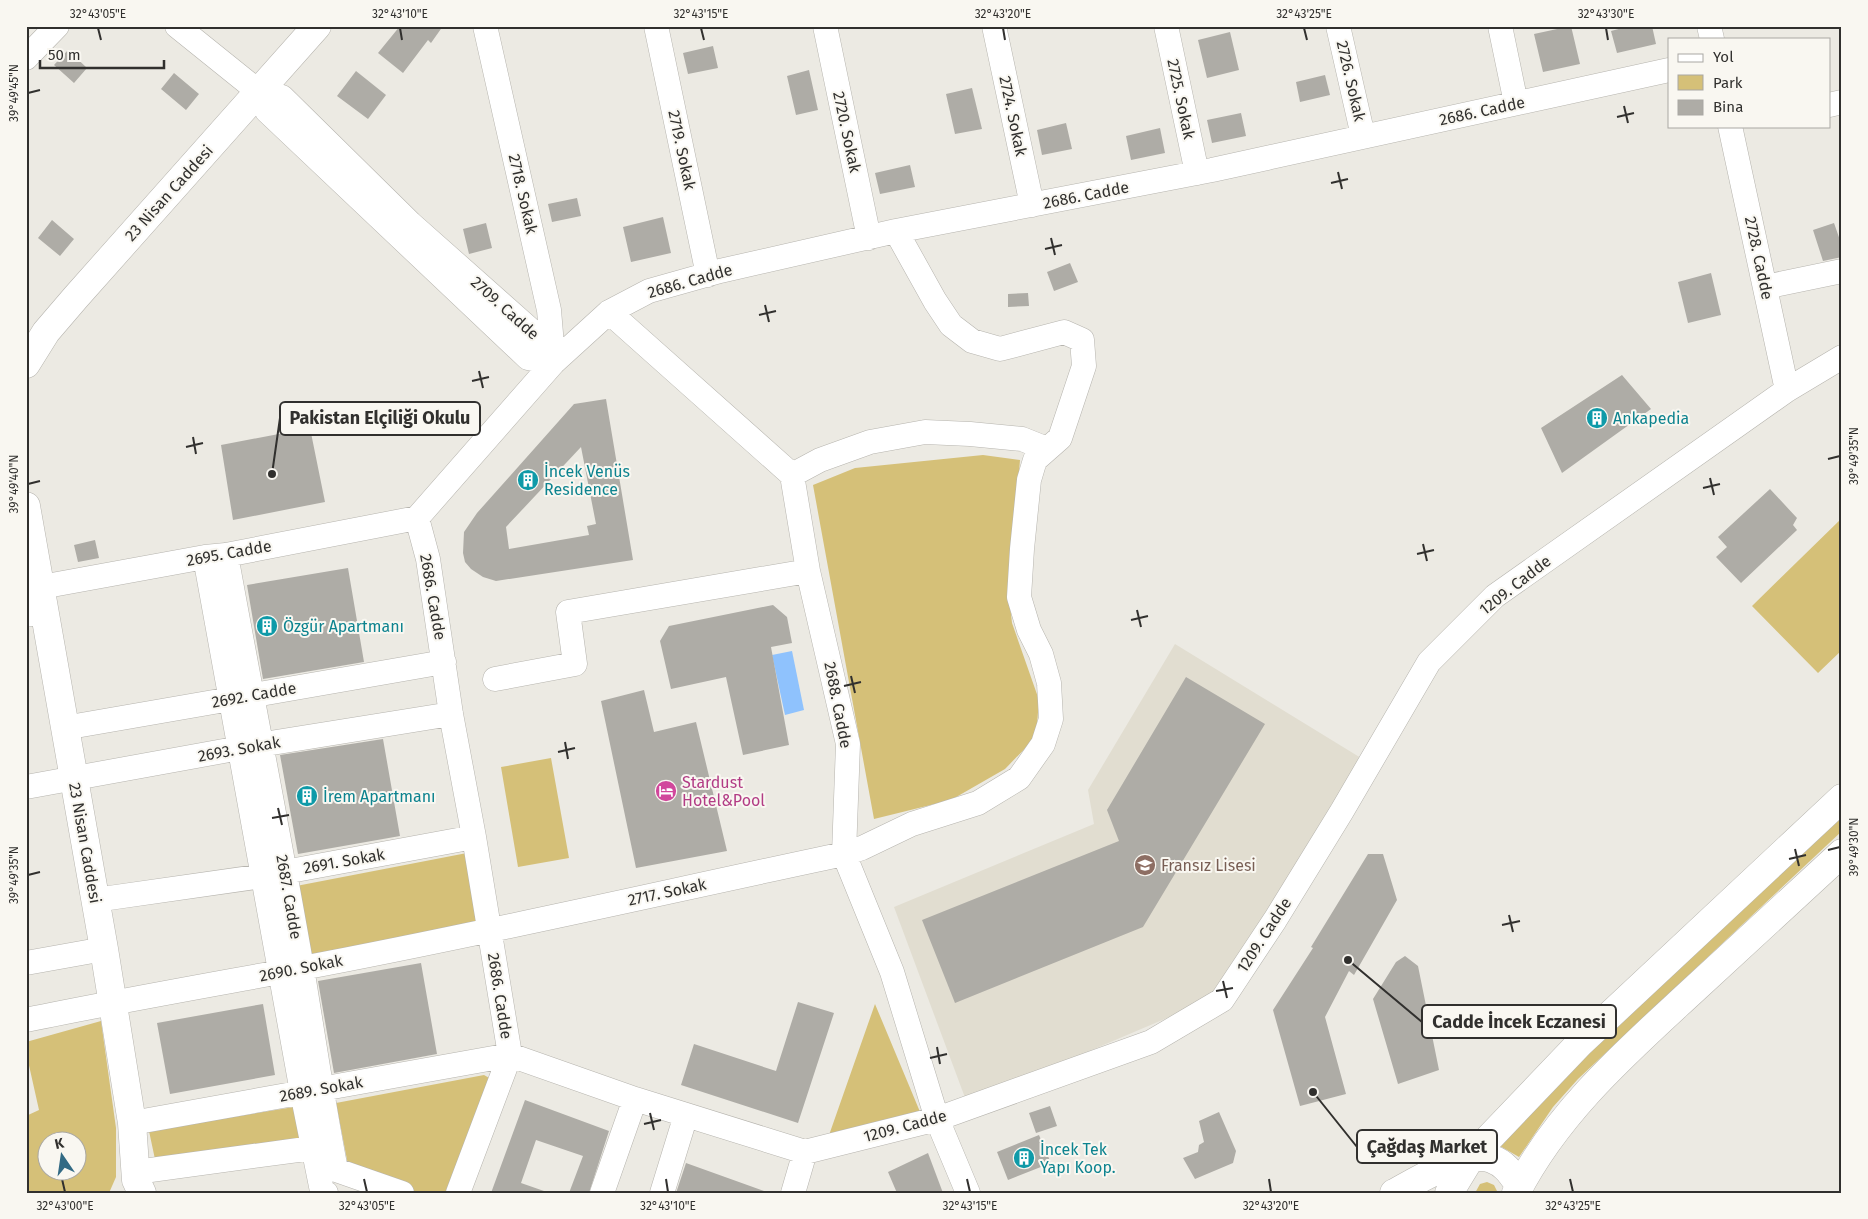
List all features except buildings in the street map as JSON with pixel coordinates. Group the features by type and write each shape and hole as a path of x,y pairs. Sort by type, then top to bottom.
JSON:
{"main road":[{"name":"23 Nisan Caddesi","path":"28,357 46,332 76,297 317,26"},
{"name":"23 Nisan Caddesi","path":"26,506 37,605 64,728 113,1002 132,1123 136,1184"},
{"path":"1449,1193 1471,1157 1579,1044 1842,798"},
{"path":"1518,1190 1540,1150 1592,1087 1630,1048 1842,853"},
{"path":"1394,1193 1422,1178 1471,1157 1484,1157 1500,1163 1510,1171 1518,1190"}],"street":[{"path":"26,58 56,26"},
{"name":"2709. Cadde","path":"177,26 259,92 282,97 410,223 543,341 554,363"},
{"name":"2718. Sokak","path":"485,26 549,310 554,363"},
{"name":"2719. Sokak","path":"656,26 708,274"},
{"name":"2720. Sokak","path":"825,26 869,238"},
{"name":"2724. Sokak","path":"994,26 1032,205"},
{"name":"2725. Sokak","path":"1166,26 1197,173"},
{"name":"2726. Sokak","path":"1338,26 1363,136"},
{"path":"1500,26 1516,103"},
{"name":"2686. Cadde","path":"458,1193 510,1055 474,837 451,714 428,559 417,518 554,363 609,312 649,291 708,274 896,232 1197,173 1668,70"},
{"name":"2728. Cadde","path":"1733,128 1787,390"},
{"name":"2717. Sokak","path":"490,930 844,854 862,848 912,824 978,803 1020,778 1044,744 1050,719 1049,683 1041,654 1029,630 1019,597 1022,550 1030,480 1036,460 1060,438 1084,366 1082,340 1064,332 1000,349 972,341 951,324 934,301 896,232"},
{"path":"1765,287 1842,272"},
{"path":"609,312 792,475 820,460 870,442 925,432 1022,439 1047,449"},
{"name":"1209. Cadde","path":"806,1152 937,1119 1152,1042 1222,1000 1275,920 1342,812 1429,662 1495,596 1787,390 1842,357"},
{"name":"2688. Cadde","path":"792,475 808,571 848,744 844,854 892,972 937,1119 968,1193"},
{"name":"2695. Cadde","path":"37,605 216,556 417,518"},
{"name":"2687. Cadde","path":"216,556 311,1090 313,1148 322,1192 326,1193"},
{"path":"495,679 576,664 568,612 808,571"},
{"name":"2692. Cadde","path":"64,728 444,662"},
{"name":"2693. Sokak","path":"26,787 451,714"},
{"name":"2691. Sokak","path":"96,900 273,874 474,837"},
{"name":"2690. Sokak","path":"26,1020 490,930"},
{"path":"26,963 104,950"},
{"path":"510,1055 686,1115 806,1152 793,1193"},
{"name":"2689. Sokak","path":"132,1123 510,1055"},
{"name":"2687. Cadde","path":"311,1090 336,1170 402,1193"},
{"path":"602,1193 635,1098"},
{"path":"662,1193 686,1115"},
{"path":"136,1184 313,1148"}],"shaded area":[{"name":"Fransız Lisesi","path":"1175,644 1361,758 1236,965 1207,1001 967,1103 894,907 1094,824 1088,790"}],"green space":[{"path":"983,455 1020,460 1009,596 1012,623 1039,700 1036,737 1005,769 951,800 874,819 813,485 855,468"},
{"path":"1842,518 1842,650 1818,673 1752,606"},
{"path":"551,758 569,858 518,867 501,767"},
{"path":"1842,816 1842,831 1578,1079 1553,1107 1519,1157 1500,1146 1589,1053"},
{"path":"467,853 480,928 305,960 291,887"},
{"path":"875,1004 923,1119 828,1138"},
{"path":"101,1021 116,1128 116,1177 109,1193 26,1193 26,1116 39,1110 26,1052 26,1042"},
{"path":"484,1075 491,1079 452,1193 417,1193 349,1170 336,1103"},
{"path":"300,1106 302,1141 156,1164 149,1131"},
{"path":"1487,1182 1494,1185 1498,1193 1475,1193 1480,1184"}],"water":[{"path":"792,651 804,710 785,715 772,655"}],"place":[{"name":"Ankapedia","path":"1597,418"},
{"name":"Pakistan Elçiliği Okulu","path":"272,474"},
{"name":"İncek Venüs Residence","path":"528,480"},
{"name":"Özgür Apartmanı","path":"267,626"},
{"name":"Stardust Hotel&Pool","path":"666,791"},
{"name":"İrem Apartmanı","path":"307,796"},
{"name":"Fransız Lisesi","path":"1145,865"},
{"name":"Cadde İncek Eczanesi","path":"1348,960"},
{"name":"Çağdaş Market","path":"1313,1092"},
{"name":"İncek Tek Yapı Koop.","path":"1024,1158"}]}
